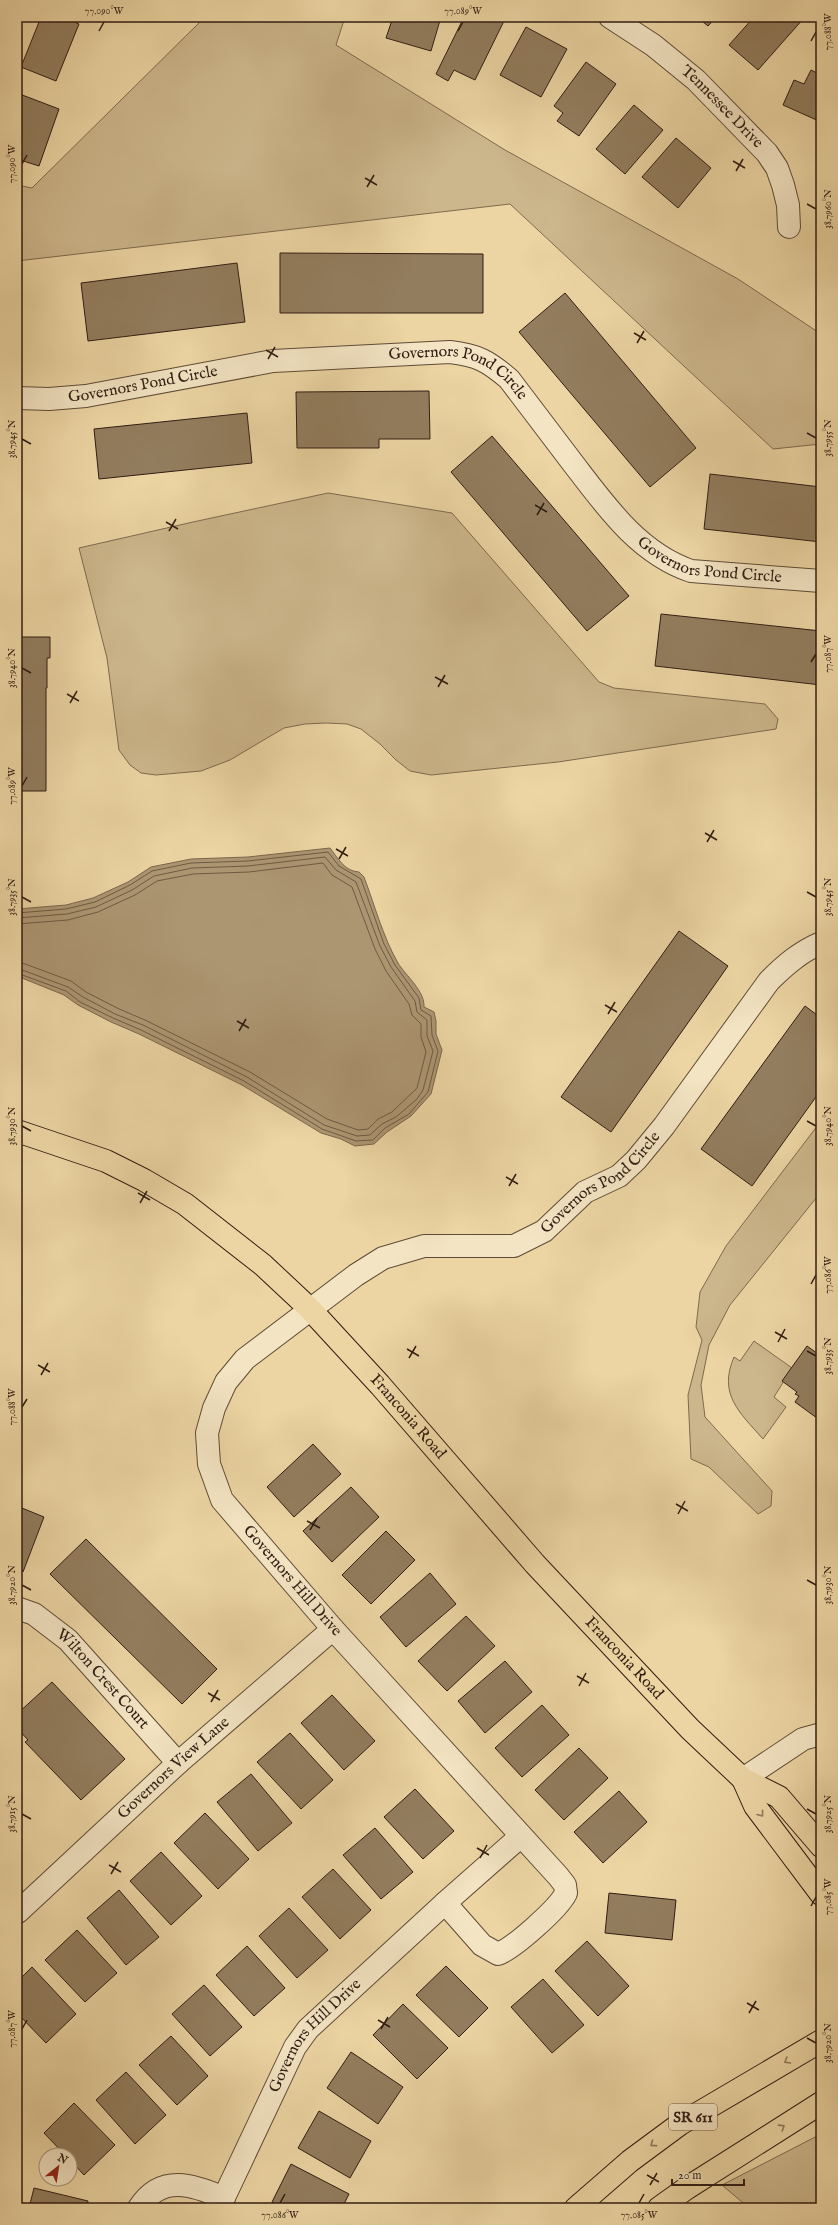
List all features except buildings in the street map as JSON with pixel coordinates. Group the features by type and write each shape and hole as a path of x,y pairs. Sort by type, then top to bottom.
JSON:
{"main road":[{"name":"Franconia Road","path":"17,1131 106,1161 144,1180 185,1204 263,1265 310,1310 380,1385 536,1564 690,1729 743,1779 779,1797 821,1846"},
{"name":"Franconia Road","path":"743,1779 755,1806 820,1893"},
{"name":"SR 611","path":"576,2208 630,2161 680,2124 821,2041"},
{"path":"659,2208 692,2184 821,2103"}],"street":[{"name":"Tennessee Drive","path":"610,17 653,45 696,80 767,153 777,168 783,185 788,205 789,227"},
{"name":"Governors Pond Circle","path":"17,398 49,399 86,396 273,361 450,352 472,354 491,364 509,379 612,514 657,555 674,565 692,571 821,581"},
{"name":"Governors Pond Circle","path":"310,1310 356,1275 383,1258 424,1246 514,1246 544,1231 585,1192 619,1176 636,1160 664,1126 769,981 786,963 805,950 821,943"},
{"name":"Governors Hill Drive","path":"310,1310 245,1359 226,1382 214,1408 207,1433 209,1464 222,1500 334,1629 564,1885 566,1893 559,1904 512,1947 498,1954 487,1949 445,1903"},
{"name":"Wilton Crest Court","path":"17,1608 34,1614 68,1640 178,1764"},
{"name":"Governors View Lane","path":"18,1912 178,1764 334,1629"},
{"path":"743,1779 803,1739 821,1734"},
{"name":"Governors Hill Drive","path":"139,2208 148,2197 157,2191 176,2184 198,2187 221,2203 295,2046 308,2029 445,1903 521,1836"}],"shaded area":[{"path":"205,17 345,17 336,45 505,150 738,279 821,334 821,444 773,449 510,204 17,261 17,185 32,188"},
{"path":"328,493 452,513 599,682 614,688 765,704 778,719 776,729 558,762 431,775 410,771 361,729 347,724 305,724 284,728 230,760 201,771 156,775 141,773 130,765 119,750 107,658 79,548"},
{"path":"821,1121 821,1192 730,1305 709,1345 701,1385 705,1417 772,1491 771,1506 758,1514 709,1467 691,1459 688,1395 702,1340 696,1327 700,1292 726,1246"},
{"path":"754,1341 792,1368 774,1397 786,1407 763,1439 739,1411 730,1392 728,1382 734,1357 740,1361"},
{"path":"821,2134 821,2208 749,2208 722,2185"}],"water":[{"path":"330,848 345,867 359,872 364,877 384,932 398,963 418,989 424,1007 434,1012 436,1034 442,1050 431,1094 411,1116 387,1132 374,1144 355,1146 341,1139 321,1133 242,1085 139,1034 111,1022 78,1005 64,995 17,976 17,909 66,905 93,898 128,882 151,867 191,859 248,857"}]}
